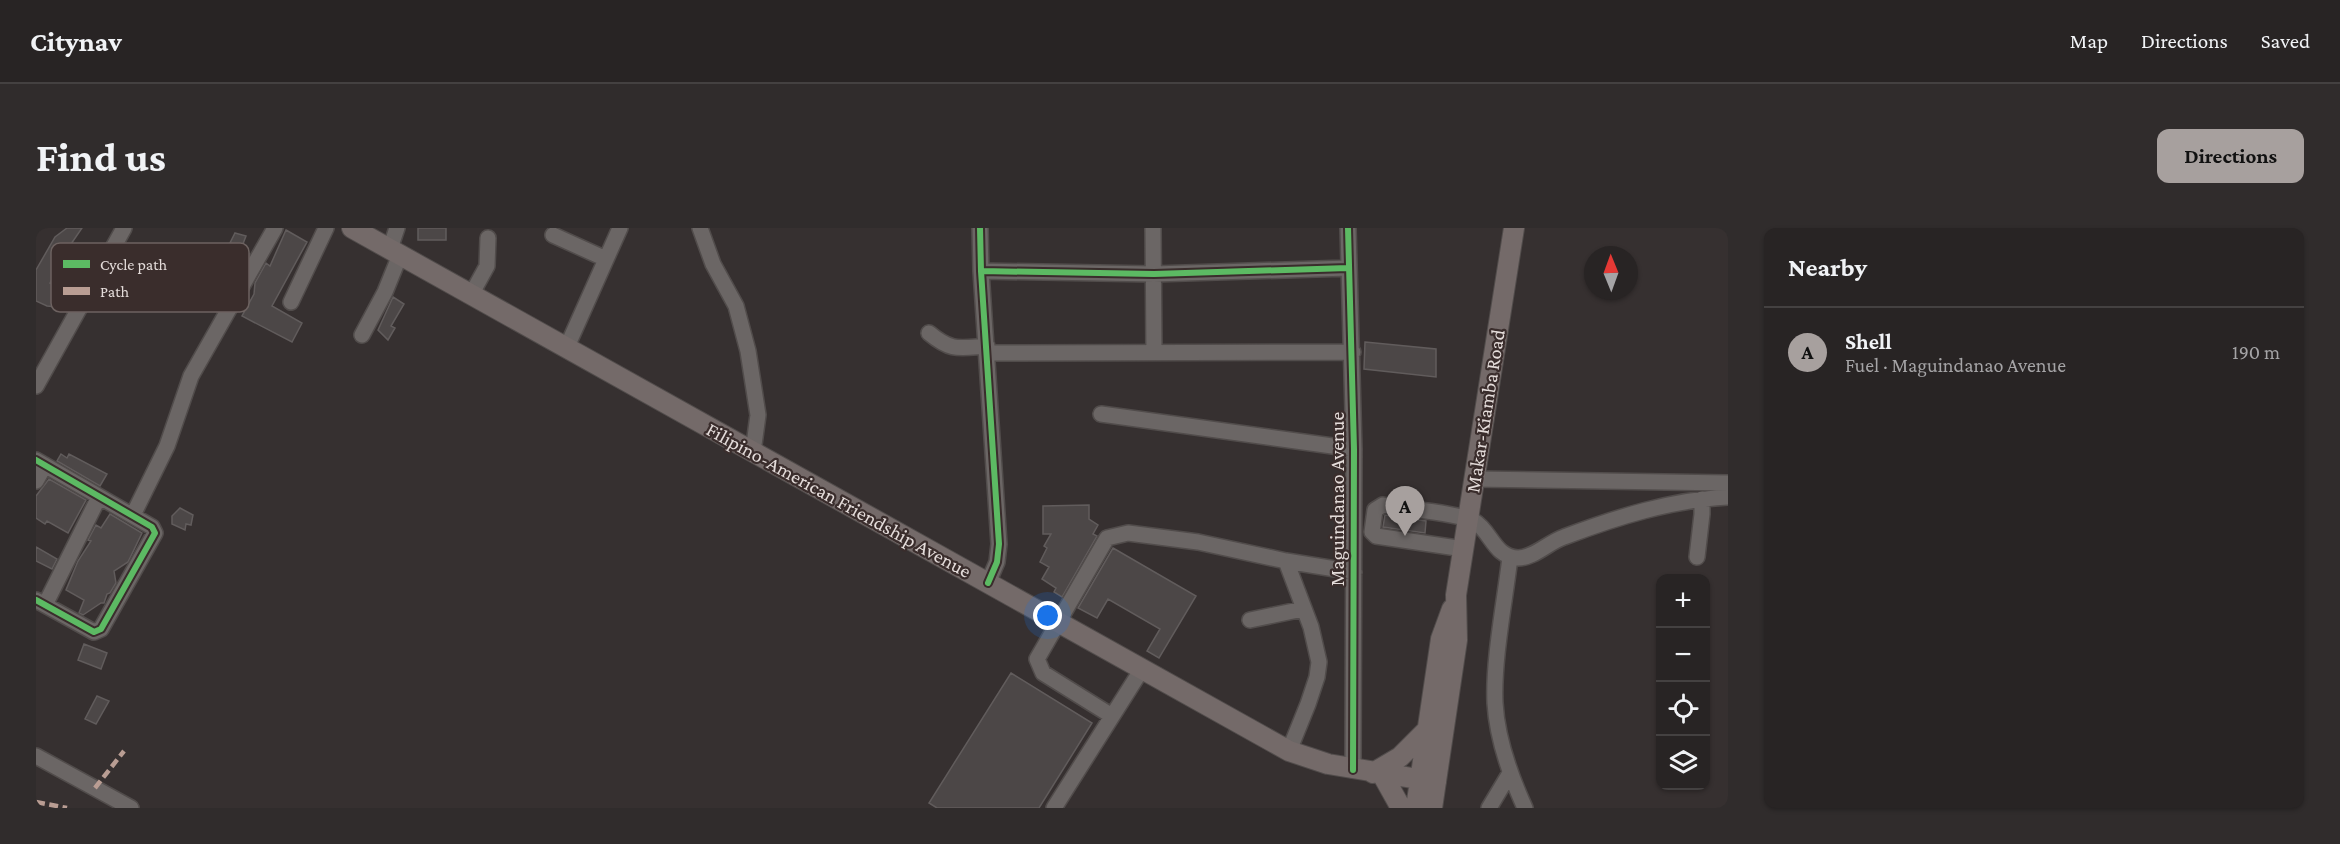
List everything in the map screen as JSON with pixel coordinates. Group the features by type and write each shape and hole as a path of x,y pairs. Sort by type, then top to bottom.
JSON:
{"main road":[{"name":"Filipino-American Friendship Avenue","path":"352,228 1289,751 1309,759 1353,770 1428,781"},
{"name":"Makar-Kiamba Road","path":"1432,808 1428,781 1427,730 1441,639 1456,595 1464,549 1514,228"},
{"name":"Makar-Kiamba Road","path":"1416,808 1428,781 1457,640 1456,595"},
{"path":"1401,808 1378,773 1400,757 1427,730"}],"street":[{"path":"116,243 124,228"},
{"path":"249,275 275,228"},
{"path":"291,302 326,228"},
{"path":"362,335 385,292 395,252 397,228"},
{"path":"566,349 620,228"},
{"path":"700,228 713,264 741,321 758,415 753,452"},
{"path":"980,228 999,544 997,562 988,583"},
{"path":"1153,228 1154,353"},
{"name":"Maguindanao Avenue","path":"1348,228 1354,449 1353,770"},
{"path":"553,235 606,258"},
{"path":"471,295 487,266 488,238"},
{"path":"981,271 1154,274 1348,268"},
{"path":"36,386 77,312"},
{"path":"133,515 167,446 191,376 229,312"},
{"path":"929,333 947,346 987,350 1154,353 1353,352"},
{"path":"1101,414 1354,449"},
{"path":"36,481 40,462 133,515 152,527 155,534 101,629 94,632 41,603 99,497"},
{"path":"1475,479 1728,483"},
{"path":"1464,549 1376,536 1372,532 1377,507 1468,519 1481,526 1495,546 1510,556 1526,557 1562,537 1650,508 1728,497"},
{"path":"1697,557 1702,499"},
{"path":"1112,716 1040,669 1037,659 1107,538 1128,533 1198,542 1286,561 1354,572"},
{"path":"1510,556 1497,664 1495,703 1510,773 1525,808"},
{"path":"1286,561 1311,627 1319,662 1308,704 1289,751"},
{"path":"1250,620 1303,609"},
{"path":"1054,808 1142,669"},
{"path":"36,756 131,808"},
{"path":"1489,808 1510,773"}],"building":[{"path":"67,228 82,228 72,243 52,243 55,237"},
{"path":"418,228 446,228 446,240 418,240"},
{"path":"286,230 307,242 272,306 302,323 292,342 242,316 244,312 249,312 255,283 266,263 270,266"},
{"path":"235,233 246,236 243,243 230,243"},
{"path":"51,244 51,306 36,301 36,270"},
{"path":"393,297 404,304 391,326 395,328 388,340 378,330"},
{"path":"1365,342 1436,349 1436,377 1364,369"},
{"path":"61,454 67,458 69,454 107,474 100,486 57,461"},
{"path":"49,479 86,500 68,533 47,521 45,524 36,518 36,496"},
{"path":"1089,505 1089,519 1098,525 1093,534 1097,536 1062,597 1054,592 1056,588 1042,579 1049,567 1040,562 1047,548 1044,546 1051,534 1043,534 1043,506"},
{"path":"180,508 193,515 191,525 186,524 185,530 172,524 172,516"},
{"path":"110,514 142,533 128,562 114,571 116,583 107,594 104,603 83,615 79,613 84,600 66,590 78,561 91,541 88,540 96,525 101,528"},
{"path":"1385,515 1426,521 1425,533 1383,527"},
{"path":"36,547 57,559 52,569 36,561"},
{"path":"1113,548 1196,596 1159,658 1147,651 1160,629 1108,599 1097,618 1078,608"},
{"path":"84,644 107,653 101,669 78,660"},
{"path":"1011,673 1092,723 1039,808 937,808 929,803"},
{"path":"97,696 109,701 96,724 85,719"}],"marked path":[{"path":"95,788 124,751"},
{"path":"36,802 67,808"}],"cycle path":[{"path":"980,228 999,544 997,562 988,583"},
{"path":"1348,228 1354,449 1353,770"},
{"path":"981,271 1154,274 1348,268"},
{"path":"36,460 152,527 155,533 101,629 94,632 36,600"}],"place":[{"name":"Shell","path":"1405,536"}]}
